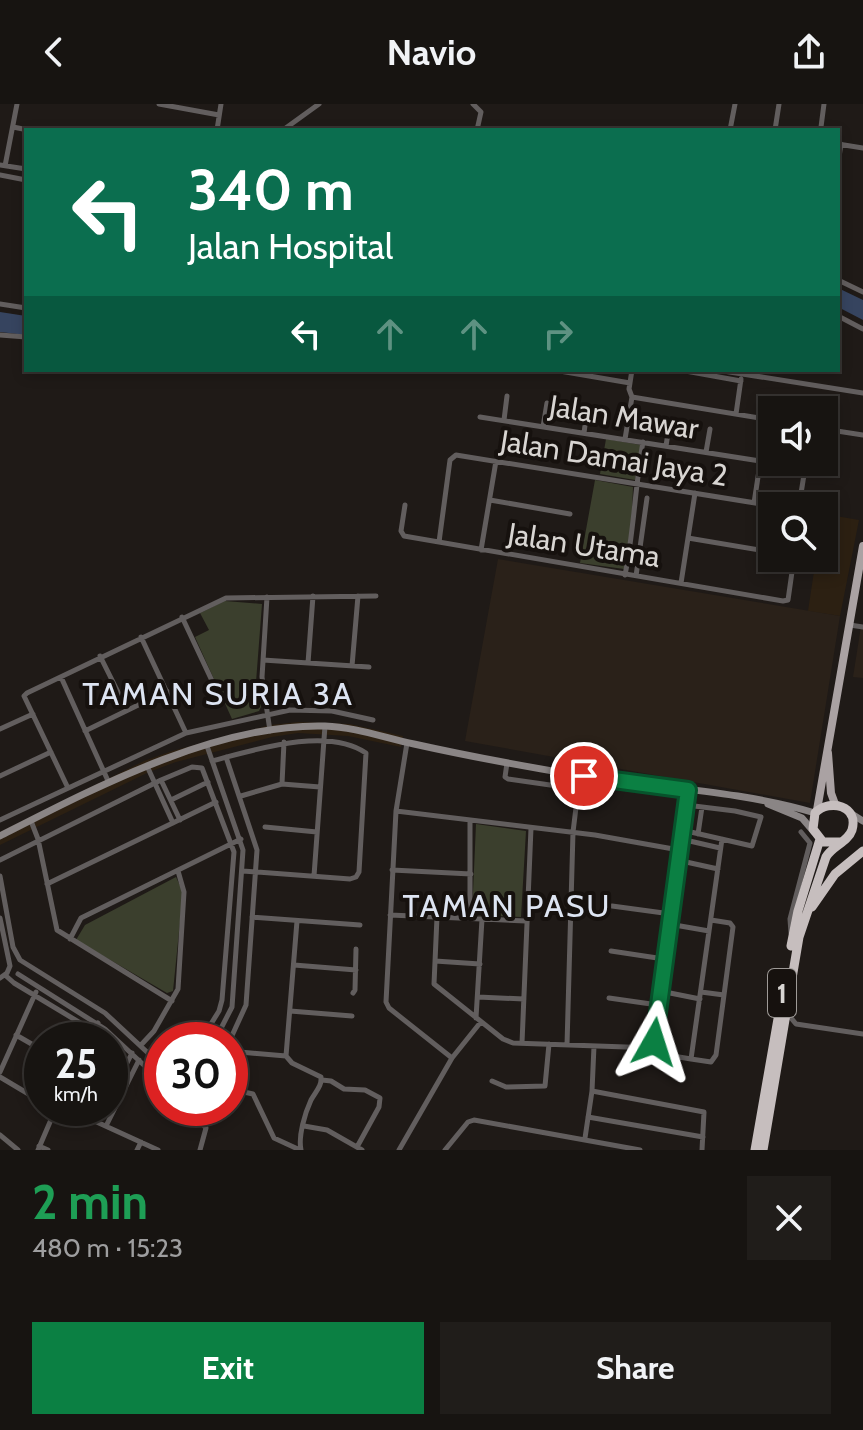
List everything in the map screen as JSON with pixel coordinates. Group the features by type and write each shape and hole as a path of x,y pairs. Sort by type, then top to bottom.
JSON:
{"highway":[{"path":"816,812 826,805 835,804 849,812 852,830"},
{"name":"1","path":"755,1150 792,938 817,837 812,823 816,812"},
{"name":"1","path":"763,1150 803,923 826,857 852,830"},
{"path":"817,837 827,843 840,842"},
{"path":"803,923 835,874 863,851"}],"main road":[{"name":"1","path":"816,812 863,546"},
{"name":"1","path":"828,752 831,793 835,804"}],"street":[{"path":"17,104 2,166 24,169"},
{"path":"159,104 219,115"},
{"path":"217,128 221,104"},
{"path":"286,128 319,104"},
{"path":"473,104 481,112 477,128"},
{"path":"730,128 735,104"},
{"path":"775,128 779,104"},
{"path":"821,127 824,104"},
{"path":"13,127 24,129"},
{"path":"840,144 863,148"},
{"path":"0,175 24,180"},
{"path":"840,281 863,292"},
{"path":"0,304 24,308"},
{"path":"840,317 863,329"},
{"path":"0,335 24,337"},
{"path":"577,372 630,383"},
{"path":"625,440 632,397 629,394 632,372"},
{"path":"696,372 790,380 863,393"},
{"path":"723,372 742,378"},
{"path":"790,380 792,372"},
{"path":"736,414 742,378"},
{"path":"504,420 507,396"},
{"path":"632,397 758,418"},
{"path":"543,427 547,403"},
{"path":"584,433 587,410"},
{"name":"Jalan Mawar","path":"480,417 758,461"},
{"path":"666,446 670,420"},
{"path":"706,452 710,429"},
{"path":"838,431 863,435"},
{"path":"625,575 643,442"},
{"name":"Jalan Damai Jaya 2","path":"439,542 450,460 459,455 758,504"},
{"path":"481,550 496,461"},
{"path":"754,503 758,475"},
{"path":"681,583 695,493"},
{"path":"636,576 647,498"},
{"path":"490,500 570,514"},
{"name":"Jalan Utama","path":"405,505 402,535 625,575 788,600 792,572"},
{"path":"688,538 758,550"},
{"path":"631,545 641,546"},
{"path":"308,663 313,596"},
{"path":"352,666 358,596"},
{"path":"68,788 25,695 100,656 226,598 376,596"},
{"path":"267,597 262,683 270,731"},
{"path":"182,617 214,685"},
{"path":"849,625 863,627"},
{"path":"141,637 186,733"},
{"path":"100,656 127,710"},
{"path":"263,660 369,667"},
{"path":"61,677 109,783"},
{"path":"85,731 167,691"},
{"path":"0,820 186,733 290,710 318,710 373,720"},
{"path":"0,729 33,714"},
{"path":"314,876 325,726"},
{"path":"0,836 147,766 207,746 270,731 325,726 507,763 759,800 816,812"},
{"path":"212,761 284,742 324,741 361,749 367,755 359,872 356,877 243,871"},
{"path":"282,784 284,742"},
{"path":"407,743 396,811 387,1005 452,1058"},
{"path":"207,746 241,839 243,871 232,1007 225,1022"},
{"path":"0,776 51,752"},
{"path":"226,757 256,841 246,1005 238,1022"},
{"path":"507,763 505,777 508,779 578,789"},
{"path":"147,766 171,800 176,822"},
{"path":"0,860 158,782 196,766 202,768 234,855 222,1000 212,1022"},
{"path":"567,1045 573,832 580,775"},
{"path":"158,782 176,822"},
{"path":"171,800 208,782"},
{"path":"241,796 282,784 320,787"},
{"path":"654,1048 688,790"},
{"path":"759,800 802,818 817,837"},
{"path":"47,884 216,802"},
{"path":"682,830 750,846 755,845 760,816 686,805"},
{"path":"698,834 702,807"},
{"path":"396,811 573,832 679,850"},
{"path":"849,812 863,821"},
{"path":"31,821 38,839 55,928 172,1001"},
{"path":"470,821 470,918"},
{"path":"265,827 317,832"},
{"path":"522,1043 531,828"},
{"path":"852,830 863,829"},
{"path":"792,938 790,919 810,841 801,832"},
{"path":"70,939 81,918 241,839"},
{"path":"681,839 720,848"},
{"path":"691,1059 722,839"},
{"path":"677,860 718,869"},
{"path":"392,870 471,874"},
{"path":"141,1045 154,1031 179,984 184,892 178,871"},
{"path":"0,876 13,947 20,960 105,1013 144,1048"},
{"path":"612,906 671,914"},
{"path":"390,915 526,921"},
{"path":"252,917 360,925"},
{"path":"437,917 436,987 507,1041 654,1048 667,1055 711,1062 715,1060 733,927 730,923 711,920"},
{"path":"0,918 10,966 3,976 79,1022"},
{"path":"399,1150 452,1058 478,1021 482,919"},
{"path":"297,921 288,1061 344,1089 365,1090 380,1098 379,1107 359,1149 327,1130 304,1126"},
{"path":"669,924 709,931"},
{"path":"353,993 356,949"},
{"path":"611,951 664,959"},
{"path":"435,961 480,964"},
{"path":"294,965 356,970"},
{"path":"18,974 96,1022"},
{"path":"24,1090 0,1074 39,987"},
{"path":"660,991 724,995"},
{"path":"478,997 524,999"},
{"path":"609,998 658,1005"},
{"path":"290,1011 352,1016"},
{"path":"786,1011 796,1024 863,1034"},
{"path":"782,1038 796,1024"},
{"path":"16,1035 24,1040"},
{"path":"492,1081 506,1087 545,1086 549,1044"},
{"path":"585,1138 594,1046"},
{"path":"128,1049 144,1065"},
{"path":"128,1061 132,1053"},
{"path":"248,1053 286,1056"},
{"path":"128,1082 139,1060"},
{"path":"248,1093 253,1094 274,1138 301,1150 311,1101 322,1080"},
{"path":"592,1091 704,1112 702,1150"},
{"path":"588,1117 703,1137"},
{"path":"445,1150 468,1122 478,1120 640,1150"},
{"path":"48,1126 38,1148 48,1150"},
{"path":"106,1126 158,1150"},
{"path":"200,1150 204,1126"},
{"path":"0,1135 18,1150"},
{"path":"137,1150 141,1142"}],"shaded area":[{"path":"838,516 859,520 840,616 808,611 814,572 838,572"},
{"path":"498,559 840,616 810,803 465,741"},
{"path":"863,627 863,678 853,677"},
{"path":"298,722 350,724 403,736 401,747 348,736 298,733 272,737 149,772 0,845 0,832 144,761 270,725"}],"green space":[{"path":"606,439 641,445 635,480 600,474"},
{"path":"595,480 633,487 631,535 624,569 580,563"},
{"path":"225,601 262,604 256,682 261,707 259,711 232,719 195,637 209,630 200,613"},
{"path":"476,824 526,831 521,917 472,915"},
{"path":"176,877 183,892 173,991 167,993 76,940 85,925"}],"water":[{"path":"840,289 863,300 863,320 840,308"},
{"path":"0,312 24,316 24,335 0,332"}],"district":[{"name":"TAMAN SURIA 3A","path":"218,693"},
{"name":"TAMAN PASU","path":"507,905"}],"route":[{"path":"584,776 688,790 654,1042"}]}
